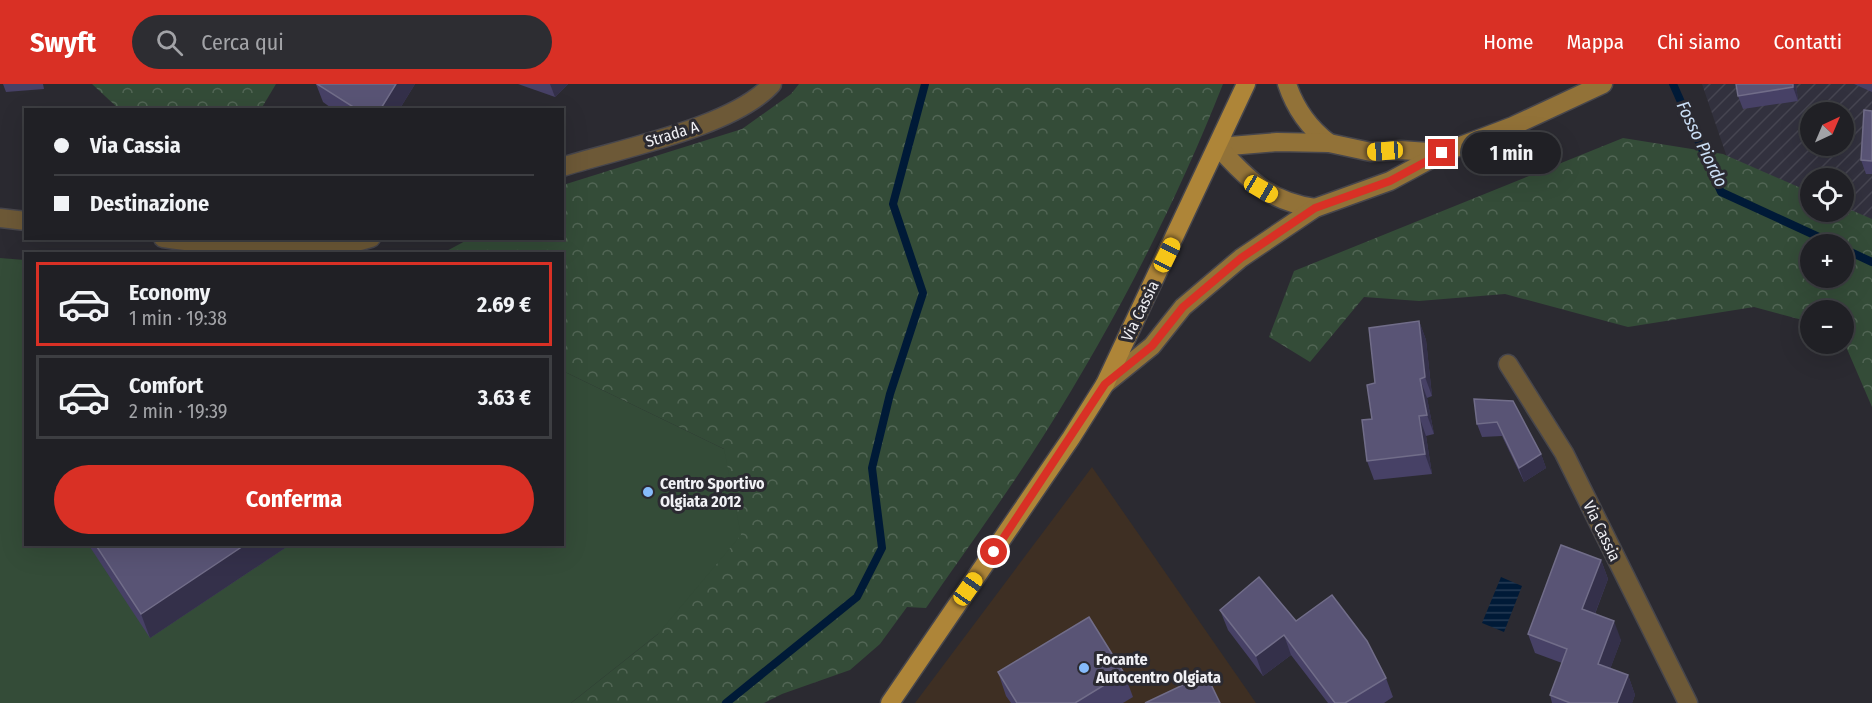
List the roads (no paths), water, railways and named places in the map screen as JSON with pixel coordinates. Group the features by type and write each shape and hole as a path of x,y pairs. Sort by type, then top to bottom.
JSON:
{"main road":[{"name":"Via Cassia","path":"890,703 1071,438 1105,384 1246,84"}],"street":[{"name":"Strada A","path":"564,166 716,120 743,107 772,84"},
{"path":"1287,84 1303,117 1316,133 1329,143"},
{"path":"1105,384 1152,346 1183,307 1241,258 1315,208 1390,181 1442,153 1513,126 1598,87"},
{"path":"1218,147 1261,142 1329,143 1371,152 1400,150 1442,153"},
{"path":"1218,147 1261,189 1294,204 1315,208"},
{"path":"0,218 24,221"},
{"path":"181,240 281,251 350,245 365,240"},
{"name":"Via Cassia","path":"1508,364 1564,453 1688,703"}],"water":[{"path":"1501,577 1522,586 1504,632 1482,623"}],"waterway":[{"path":"726,703 857,597 882,548 872,468 890,394 923,293 893,204 925,84"},
{"name":"Fosso Piordo","path":"1673,84 1721,192 1812,234"},
{"name":"Fosso Piordo","path":"1854,254 1872,262"}],"place":[{"name":"Centro Sportivo Olgiata 2012","path":"648,492"},
{"name":"Focante Autocentro Olgiata","path":"1084,668"}]}
